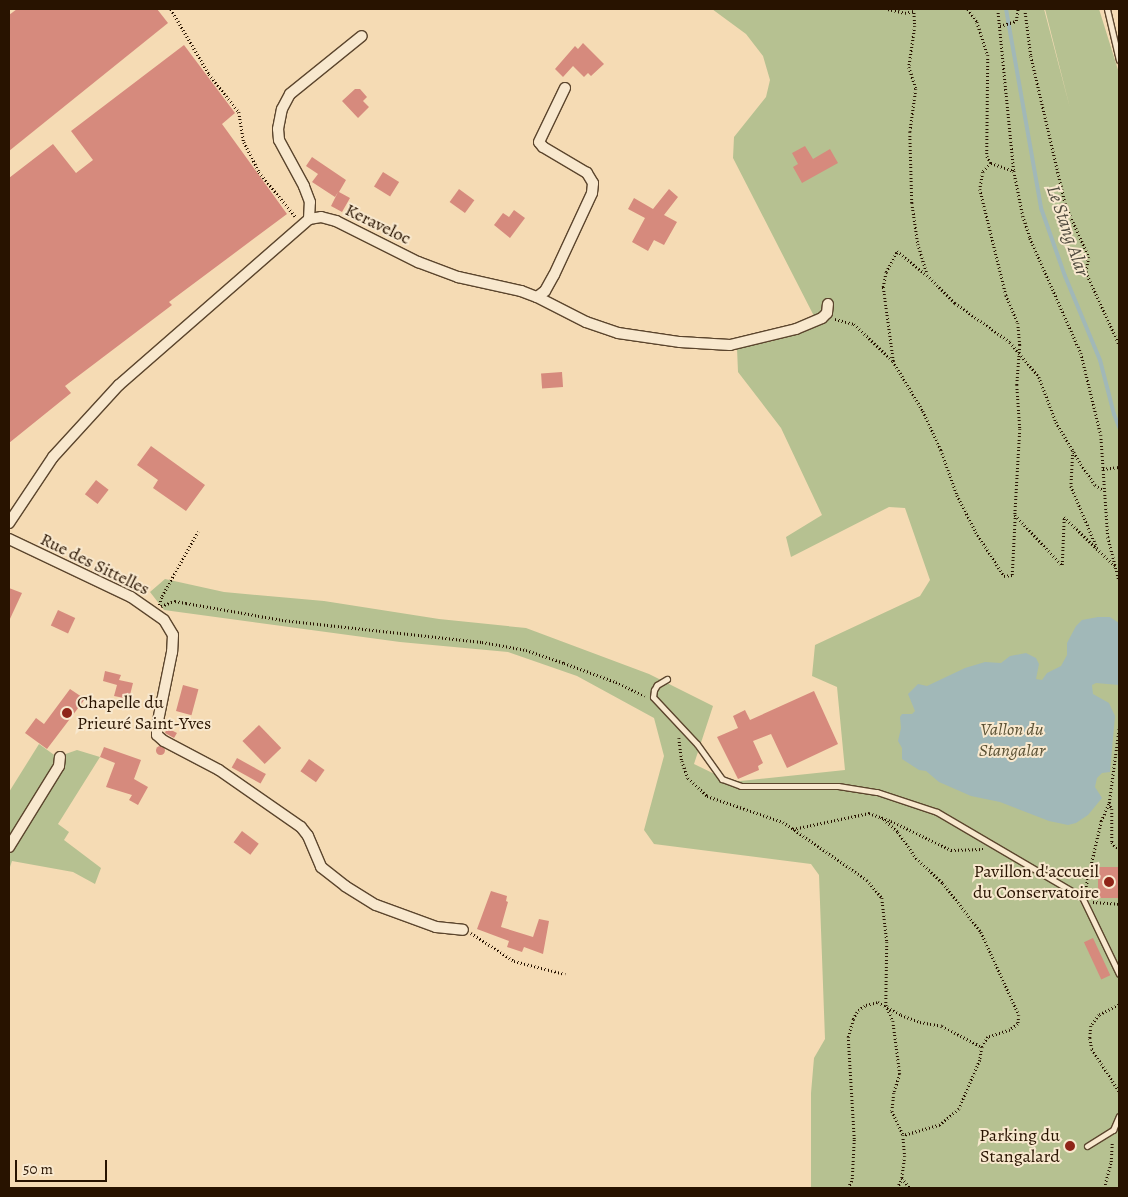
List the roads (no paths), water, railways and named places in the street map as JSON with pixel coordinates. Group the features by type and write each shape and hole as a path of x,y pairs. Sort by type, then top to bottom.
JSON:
{"street":[{"path":"9,523 53,457 119,385 306,222 310,202 304,186 279,140 278,129 282,109 290,94 362,36"},
{"path":"538,297 545,291 554,275 592,193 593,182 588,173 543,147 538,142 565,88"},
{"name":"Keraveloc","path":"306,222 321,217 336,221 418,262 458,277 521,291 538,297 586,322 618,333 680,342 730,345 796,329 822,318 827,313 828,304"},
{"name":"Rue des Sittelles","path":"9,539 157,609 172,635 157,735 164,742 219,770 301,827 308,836 322,867 345,886 376,905 436,927 463,930"},
{"path":"9,848 59,766 60,757"}],"lane":[{"path":"1107,9 1119,60"},
{"path":"667,679 654,690 653,697 657,703 678,721 722,779 731,784 742,786 838,786 877,792 937,812 1082,898 1119,974"},
{"path":"1087,1146 1113,1130 1119,1116"}],"water":[{"path":"1110,617 1119,623 1119,685 1096,683 1092,685 1093,694 1109,703 1115,716 1110,772 1102,773 1097,778 1095,787 1102,798 1088,815 1076,823 1068,825 1049,821 1000,802 971,796 939,782 926,771 919,770 902,759 902,748 898,741 901,728 900,717 902,714 912,714 915,711 908,694 918,684 927,686 965,668 985,662 1001,663 1010,656 1026,653 1036,658 1039,664 1036,679 1042,680 1047,673 1061,666 1067,655 1067,643 1076,626 1082,620"}],"waterway":[{"name":"Le Stang Alar","path":"1006,9 1041,208 1065,276 1100,360 1119,427"}],"place":[{"name":"Chapelle du Prieuré Saint-Yves","path":"67,713"},
{"name":"Pavillon d'accueil du Conservatoire","path":"1109,882"},
{"name":"Parking du Stangalard","path":"1070,1146"}],"park label":[{"name":"Vallon du Stangalar","path":"1012,740"}]}
